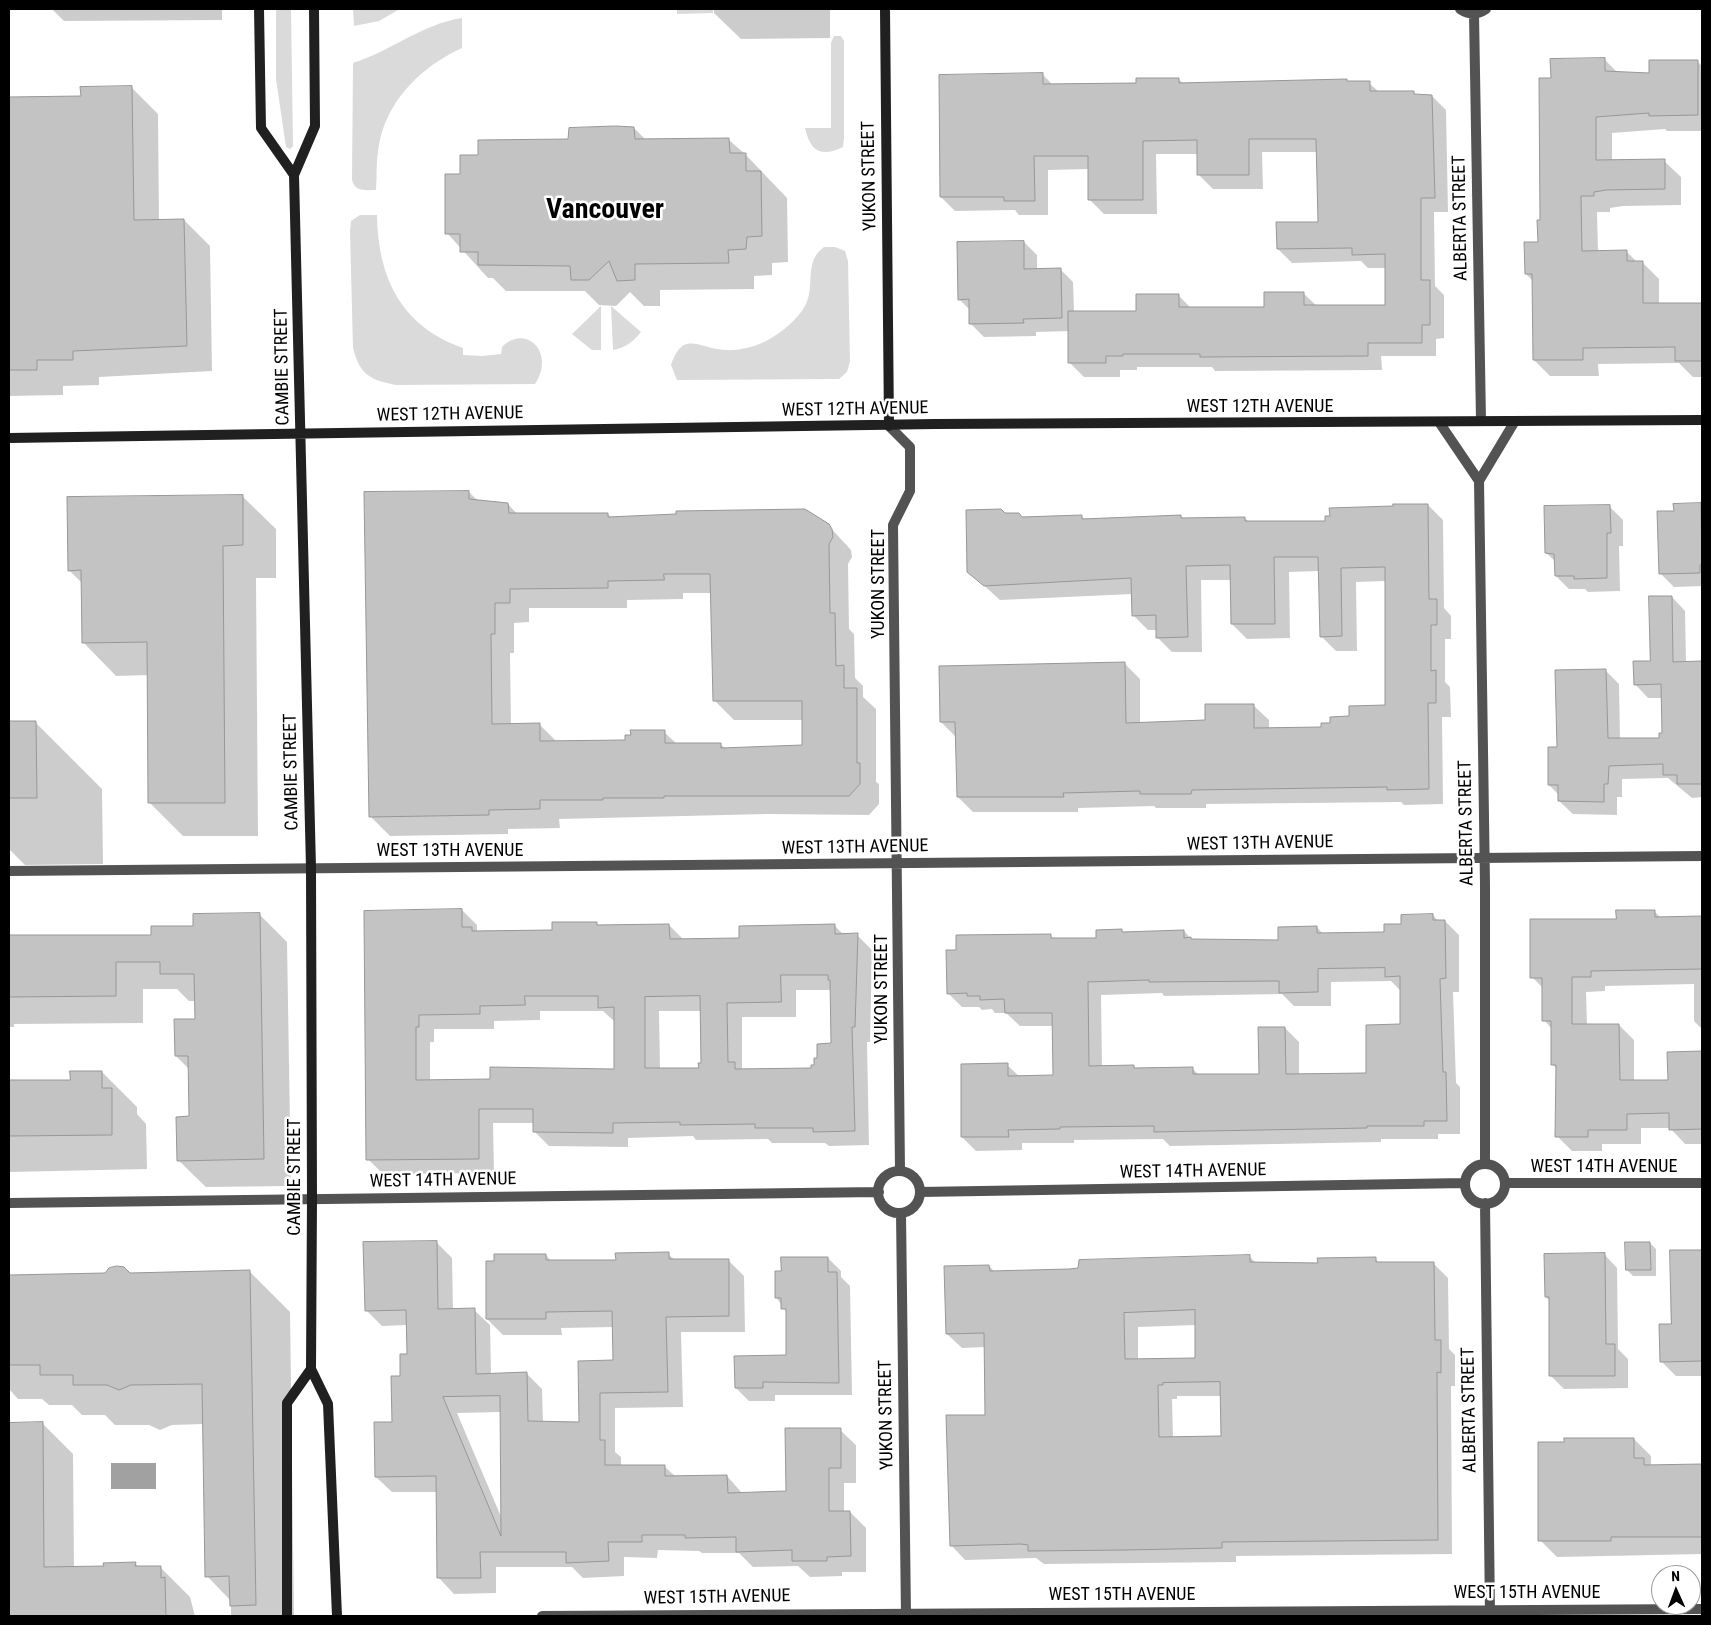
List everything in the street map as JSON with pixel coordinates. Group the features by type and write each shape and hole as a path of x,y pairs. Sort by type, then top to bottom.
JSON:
{"street":[{"path":"259,9 261,128 294,175"},
{"name":"CAMBIE STREET","path":"314,9 315,126 294,175 311,868 312,1199 310,1369 328,1404 337,1616"},
{"name":"YUKON STREET","path":"885,9 889,426 910,447 910,491 893,525 900,1171"},
{"path":"1460,9 1474,14 1486,9"},
{"name":"ALBERTA STREET","path":"1474,14 1481,421"},
{"name":"WEST 12TH AVENUE","path":"9,438 889,426 1702,420"},
{"path":"1439,422 1479,481 1515,421"},
{"name":"ALBERTA STREET","path":"1479,481 1484,858 1485,1164"},
{"name":"WEST 13TH AVENUE","path":"9,871 1702,856"},
{"path":"1485,1164 1491,1165 1501,1172 1505,1183 1504,1189 1497,1200 1485,1203 1473,1200 1466,1190 1465,1183 1469,1172 1485,1164"},
{"path":"900,1171 912,1175 920,1192 916,1204 906,1212 900,1213 894,1212 883,1205 878,1192 887,1175 900,1171"},
{"name":"WEST 14TH AVENUE","path":"920,1192 1465,1183"},
{"name":"WEST 14TH AVENUE","path":"1505,1183 1702,1183"},
{"name":"WEST 14TH AVENUE","path":"9,1203 878,1192"},
{"name":"ALBERTA STREET","path":"1485,1203 1490,1613"},
{"name":"YUKON STREET","path":"900,1213 906,1614"},
{"path":"287,1616 286,1403 310,1369"},
{"name":"WEST 15TH AVENUE","path":"542,1616 1490,1613 1702,1609"}],"shaded area":[{"path":"276,9 291,9 293,146 290,149 286,147 276,79"},
{"path":"353,9 400,9 379,21 354,26"},
{"path":"677,9 713,9 713,13 677,14"},
{"path":"462,18 462,48 432,65 419,76 396,102 388,117 378,151 376,190 364,190 355,187 352,180 353,63 433,26"},
{"path":"834,36 841,36 844,41 844,138 843,147 823,152 813,147 805,128 831,128 831,43"},
{"path":"360,215 377,215 378,238 388,279 397,297 409,313 424,327 442,339 463,348 463,355 501,354 502,347 511,340 520,338 529,340 540,352 542,362 541,373 535,384 396,385 379,381 367,375 359,364 353,348 350,232 351,221"},
{"path":"824,247 835,247 845,251 848,261 850,361 847,372 839,379 677,380 671,365 676,354 686,344 724,350 752,347 768,340 789,325 805,306 810,290 814,260"},
{"path":"601,306 601,350 592,350 572,334"},
{"path":"611,306 641,332 628,344 613,350"},
{"path":"111,1463 156,1463 156,1489 111,1489"}],"building":[{"path":"1605,58 1605,71 1649,73 1649,60 1698,60 1698,115 1649,116 1649,113 1596,117 1596,160 1665,159 1665,189 1606,190 1594,192 1594,196 1581,196 1582,251 1627,250 1627,261 1643,261 1643,303 1702,303 1702,361 1675,361 1675,347 1583,348 1583,360 1533,360 1532,274 1525,274 1524,242 1538,242 1537,220 1540,220 1539,78 1551,78 1550,59"},
{"path":"1043,73 1043,84 1136,83 1136,78 1179,78 1179,83 1347,79 1347,81 1370,81 1370,91 1414,91 1414,94 1432,95 1435,198 1421,198 1421,280 1430,280 1430,325 1422,325 1422,343 1368,343 1368,356 1200,357 1200,354 1123,354 1123,356 1106,356 1106,363 1068,363 1068,311 1136,311 1136,294 1179,294 1179,307 1264,307 1264,292 1304,292 1304,305 1385,305 1385,254 1352,255 1352,248 1277,249 1276,222 1318,222 1316,139 1249,139 1249,175 1197,175 1197,140 1143,141 1143,200 1088,200 1088,156 1034,156 1035,201 1004,201 1004,197 940,197 939,75"},
{"path":"132,86 134,220 184,219 187,346 73,351 73,360 37,360 37,370 9,370 9,97 81,96 80,87"},
{"path":"634,127 635,139 729,138 730,153 746,153 746,171 761,171 762,236 747,237 746,249 728,250 729,263 635,264 635,280 617,281 609,261 589,280 571,280 570,266 478,265 478,252 460,252 460,234 445,234 445,174 460,174 460,155 478,155 478,140 568,139 569,128"},
{"path":"1024,241 1024,269 1061,268 1062,318 1023,319 1024,323 969,324 969,299 958,300 957,242"},
{"path":"469,491 469,499 508,503 509,513 608,513 608,517 676,514 676,511 805,509 829,524 832,529 833,537 829,544 830,613 835,613 836,666 844,665 844,688 857,688 857,763 860,763 860,784 849,796 664,796 664,798 603,798 603,800 540,800 540,809 489,810 489,815 369,817 364,492","holes":["664,574 710,574 713,701 802,701 802,745 721,748 721,743 665,743 665,730 630,730 631,735 625,735 625,740 540,741 540,723 492,724 491,634 495,634 495,603 510,603 510,589 608,588 608,581 664,580"]},
{"path":"243,495 243,545 223,546 225,803 148,803 147,642 82,643 81,570 68,571 67,497"},
{"path":"1701,503 1702,564 1700,565 1700,573 1659,574 1657,511 1674,511 1673,504"},
{"path":"1393,504 1428,504 1429,599 1437,599 1437,625 1431,625 1431,671 1436,670 1436,703 1428,703 1429,789 1387,790 1387,787 1192,790 1191,794 1140,794 1140,791 1063,793 1064,797 957,797 955,722 940,722 939,666 1125,662 1126,723 1205,720 1205,704 1254,704 1254,728 1321,727 1321,723 1330,723 1330,717 1349,716 1349,706 1385,705 1385,567 1341,568 1342,636 1320,637 1318,557 1274,557 1275,624 1231,624 1230,565 1186,566 1188,637 1156,638 1156,615 1132,616 1131,578 984,586 967,572 966,510 1001,509 1005,513 1019,513 1022,517 1082,515 1082,519 1181,515 1181,518 1245,517 1245,521 1325,521 1325,516 1330,516 1329,508 1393,506"},
{"path":"1610,505 1611,533 1607,533 1607,578 1574,579 1574,576 1555,576 1554,554 1545,553 1544,506"},
{"path":"1649,596 1672,596 1673,662 1702,661 1702,784 1677,784 1677,775 1663,775 1663,764 1609,766 1608,784 1604,784 1604,802 1558,801 1558,785 1548,785 1548,747 1557,747 1555,670 1606,669 1608,738 1659,738 1659,733 1662,733 1661,684 1634,685 1633,661 1650,661"},
{"path":"9,721 36,721 37,798 9,798"},
{"path":"462,909 462,927 472,927 472,931 552,930 552,922 597,922 597,925 669,924 670,939 739,938 739,926 835,924 835,934 858,933 855,1027 852,1027 855,1131 813,1132 813,1128 755,1128 755,1124 680,1125 680,1122 613,1123 613,1133 533,1132 533,1109 479,1109 479,1159 366,1160 364,911","holes":["781,975 828,975 828,980 830,980 831,1043 817,1044 817,1058 814,1058 814,1065 811,1065 811,1068 735,1069 735,1062 728,1062 727,1003 781,1002","525,996 598,996 598,1008 614,1007 614,1069 490,1067 490,1079 416,1080 416,1027 419,1027 419,1015 480,1014 480,1006 525,1005","700,996 701,1063 698,1063 699,1068 645,1068 645,997"]},
{"path":"1616,910 1655,910 1655,917 1702,916 1702,969 1591,971 1591,977 1572,977 1572,1024 1619,1024 1620,1080 1668,1080 1667,1052 1702,1051 1702,1129 1669,1130 1669,1113 1627,1114 1627,1130 1588,1130 1588,1137 1555,1137 1556,1065 1551,1065 1551,1021 1542,1021 1542,978 1530,978 1530,919 1616,919"},
{"path":"260,913 264,1159 177,1161 176,1117 189,1116 188,1056 175,1056 174,1019 195,1019 194,974 160,974 160,962 116,962 116,996 9,997 9,935 151,935 151,926 193,926 193,914"},
{"path":"1433,914 1433,920 1445,920 1446,978 1440,979 1443,1072 1446,1072 1447,1121 1424,1121 1424,1126 1154,1132 1154,1126 1060,1127 1060,1129 1008,1130 1009,1137 961,1137 961,1064 1008,1063 1008,1076 1053,1075 1052,1013 1005,1013 1004,999 980,1000 980,996 967,996 967,993 947,994 946,950 956,950 956,935 1051,934 1051,938 1096,938 1096,930 1122,929 1122,932 1184,930 1184,938 1191,937 1191,939 1278,940 1278,927 1317,926 1317,933 1384,932 1384,924 1401,924 1401,915","holes":["1385,968 1385,977 1400,976 1400,1024 1366,1025 1366,1073 1286,1074 1285,1027 1258,1027 1259,1074 1193,1074 1193,1067 1134,1068 1134,1065 1089,1066 1088,982 1149,980 1149,982 1279,981 1279,993 1318,992 1318,969"]},
{"path":"70,1071 102,1071 102,1088 112,1088 112,1135 9,1136 9,1080 70,1080"},
{"path":"437,1241 438,1309 475,1308 476,1374 527,1372 528,1421 579,1422 578,1361 613,1360 612,1311 546,1312 546,1319 486,1319 486,1261 494,1261 494,1254 546,1254 546,1260 616,1260 615,1253 669,1252 669,1259 729,1259 729,1316 666,1317 668,1392 600,1393 600,1440 605,1440 605,1465 665,1465 665,1476 727,1475 728,1493 786,1491 785,1428 841,1428 841,1468 829,1468 829,1511 850,1511 851,1556 827,1557 827,1561 792,1561 792,1550 736,1552 736,1537 685,1538 685,1535 642,1535 642,1542 608,1542 609,1561 566,1563 566,1552 480,1552 481,1578 437,1578 436,1476 375,1477 374,1422 392,1422 391,1376 400,1376 400,1354 407,1354 406,1310 365,1311 363,1242","holes":["500,1396 501,1536 443,1397"]},
{"path":"1625,1242 1650,1242 1651,1270 1626,1270"},
{"path":"1670,1250 1702,1250 1702,1361 1660,1362 1659,1324 1671,1324"},
{"path":"1605,1253 1606,1344 1615,1344 1615,1376 1549,1376 1549,1297 1545,1297 1544,1254"},
{"path":"1250,1255 1250,1262 1318,1263 1317,1258 1376,1257 1376,1262 1434,1262 1435,1340 1441,1340 1441,1373 1437,1372 1438,1540 1222,1542 1222,1548 1126,1550 1028,1551 1028,1545 1021,1544 950,1546 946,1415 985,1415 984,1333 946,1334 944,1266 989,1265 990,1271 1069,1269 1078,1268 1079,1260","holes":["1195,1310 1195,1358 1125,1359 1124,1313","1220,1382 1221,1436 1159,1437 1158,1385 1163,1385 1163,1383"]},
{"path":"781,1257 828,1257 828,1272 837,1272 839,1383 763,1382 763,1388 735,1388 734,1356 786,1355 786,1309 781,1309 781,1298 775,1298 775,1271 781,1271"},
{"path":"124,1267 130,1273 250,1270 256,1605 230,1606 229,1576 205,1577 202,1384 131,1385 119,1390 107,1385 73,1385 73,1375 40,1375 40,1365 9,1365 9,1275 105,1273 109,1268"},
{"path":"43,1422 44,1567 104,1566 103,1563 136,1562 135,1566 161,1566 161,1578 165,1577 166,1616 9,1616 9,1423"},
{"path":"1564,1438 1634,1438 1634,1458 1644,1458 1644,1465 1702,1464 1702,1537 1611,1537 1611,1541 1538,1541 1538,1442 1564,1442"}],"district":[{"name":"Vancouver","path":"605,211"}]}
